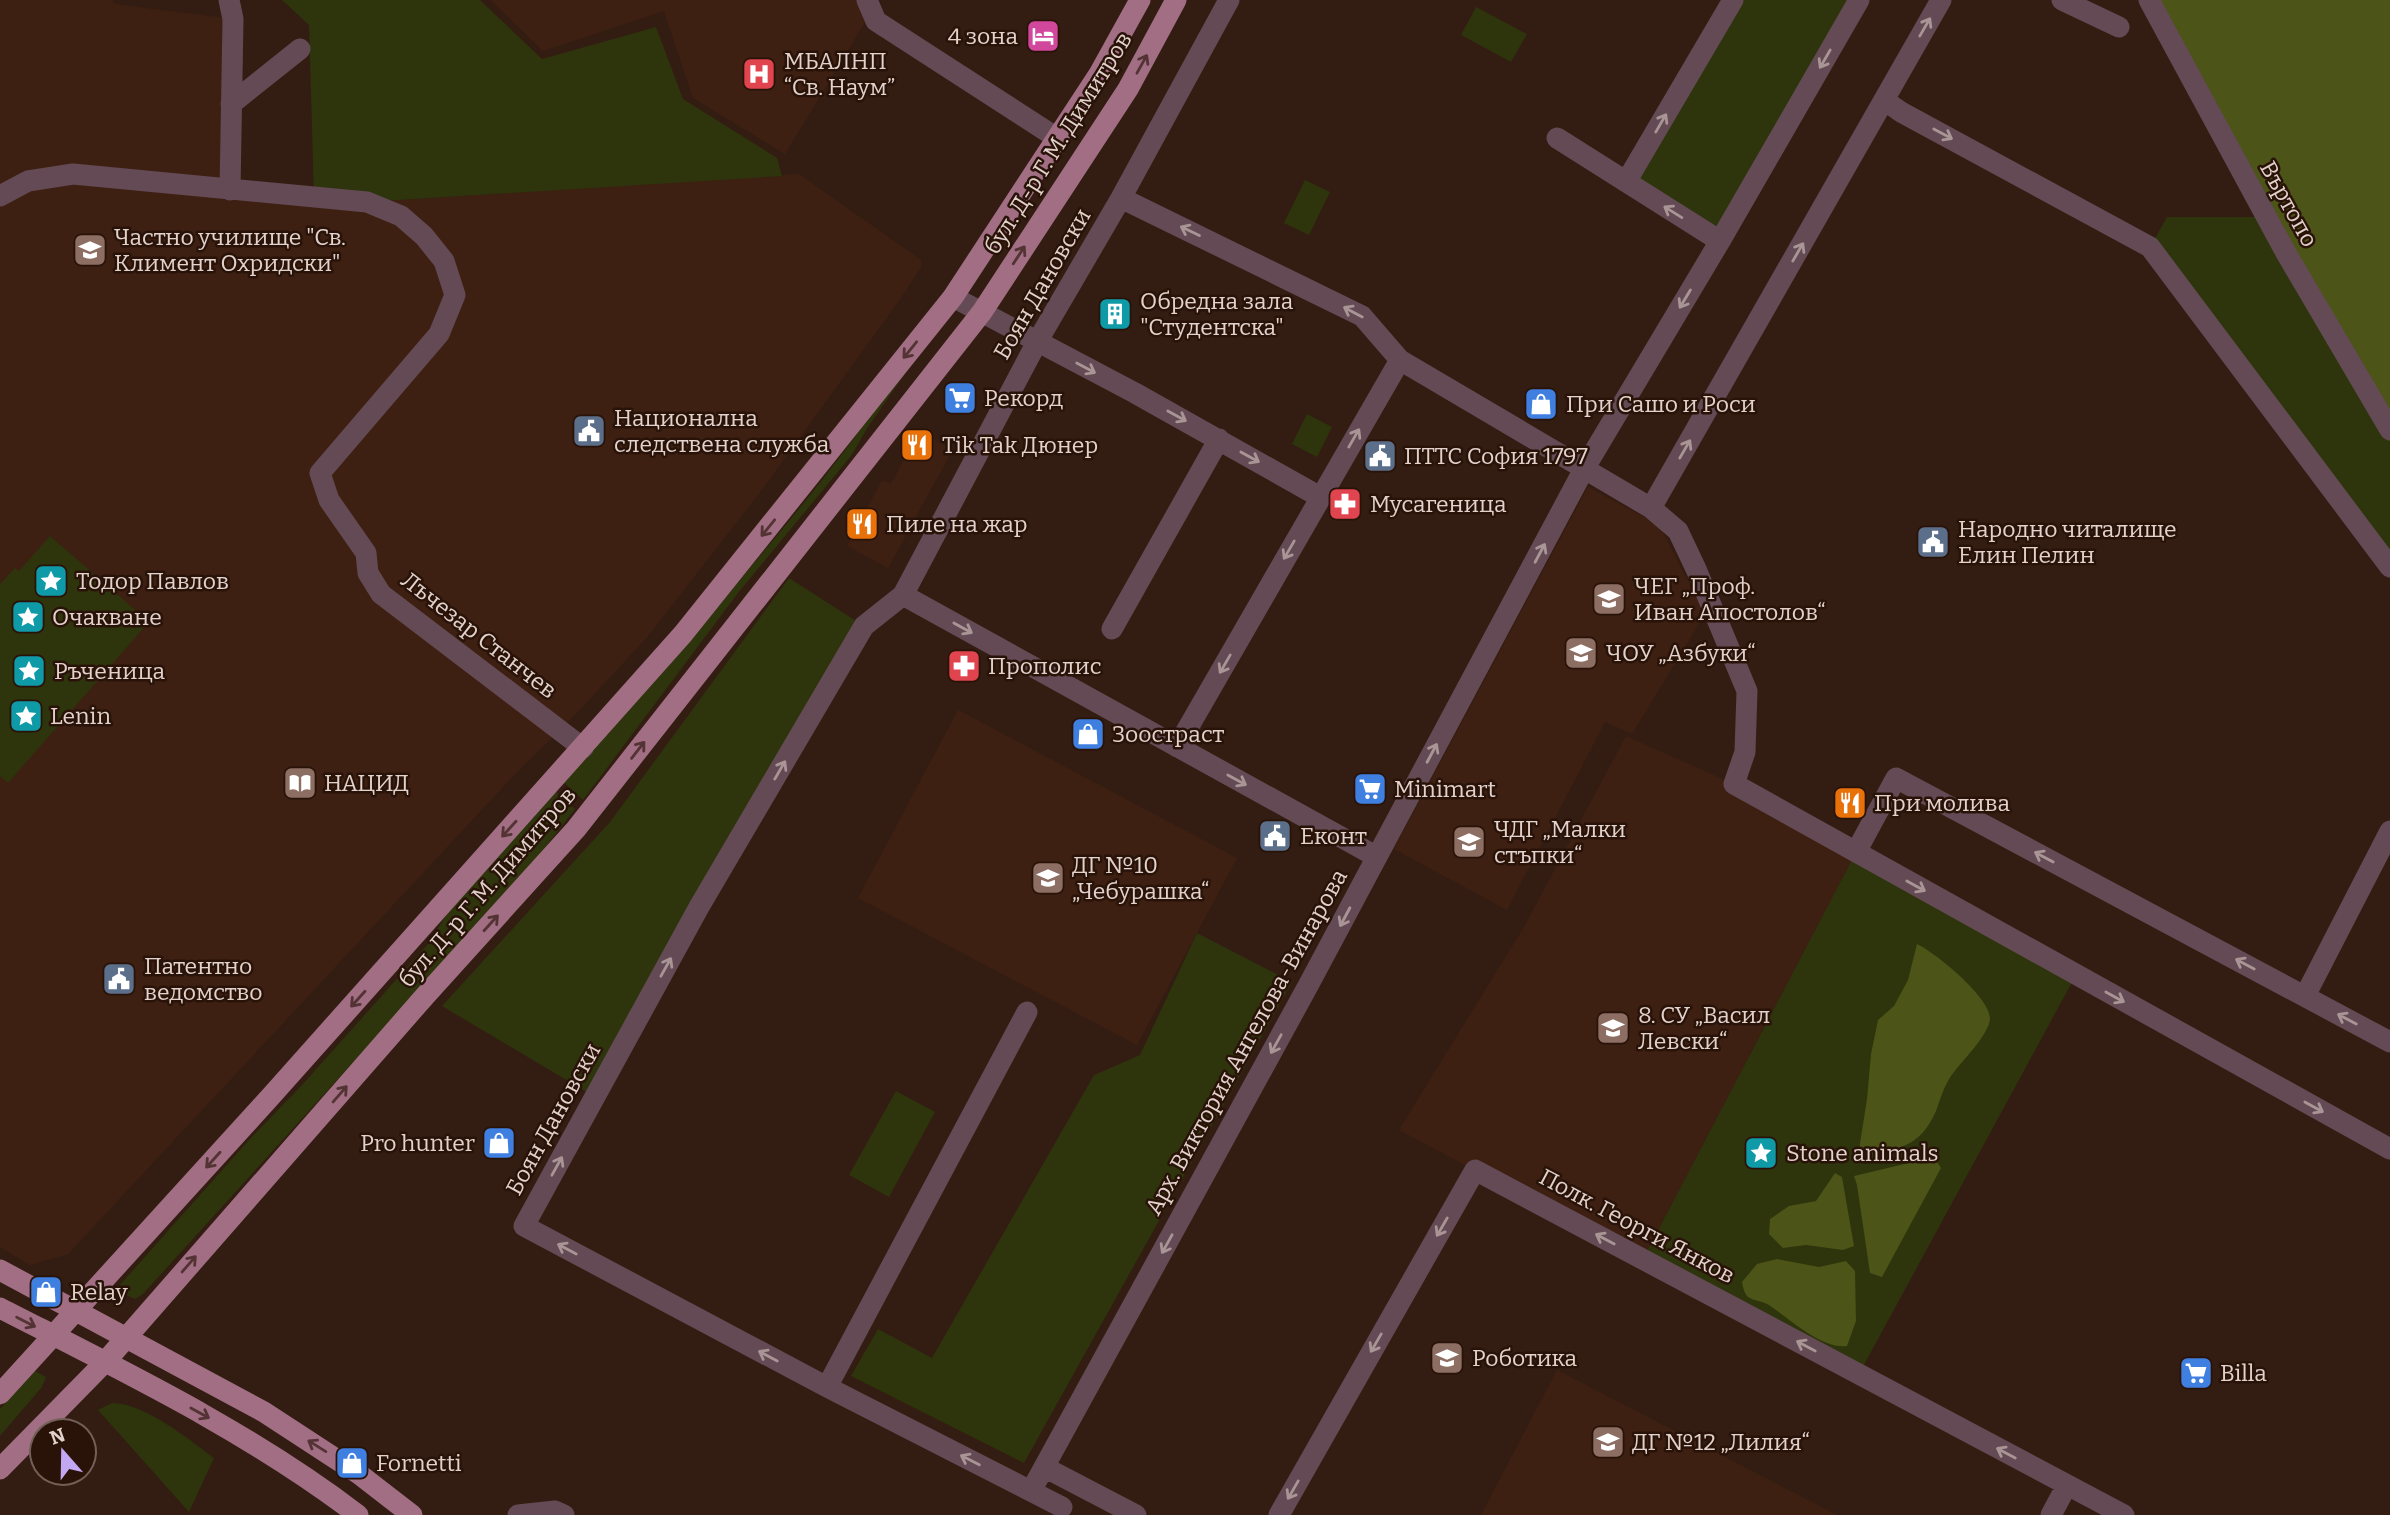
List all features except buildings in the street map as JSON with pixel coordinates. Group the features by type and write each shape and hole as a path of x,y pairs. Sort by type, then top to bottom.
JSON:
{"main road":[{"name":"бул. Д-р Г. М. Димитров","path":"0,1394 272,1095 683,634 953,297 1099,74 1140,0"},
{"name":"бул. Д-р Г. М. Димитров","path":"0,1469 105,1362 425,996 576,829 982,312 1128,89 1176,0"},
{"path":"0,1270 264,1412 359,1474 412,1515"},
{"path":"0,1308 248,1439 310,1478 358,1515"}],"street":[{"path":"229,0 233,19 230,190"},
{"path":"867,0 876,21 1057,138"},
{"name":"Боян Дановски","path":"1060,1511 1031,1491 827,1387 524,1226 699,907 864,626 903,595 1037,342 1121,198 1229,0"},
{"path":"1626,182 1733,0"},
{"name":"Арх. Виктория Ангелова-Винарова","path":"1031,1491 1377,857 1584,469 1859,0"},
{"path":"1651,508 1941,0"},
{"path":"2062,0 2119,27"},
{"name":"Въртопо","path":"2149,0 2286,253 2390,430"},
{"path":"231,104 300,49"},
{"path":"1884,100 2150,247 2390,566"},
{"path":"1557,138 1720,241"},
{"name":"Лъчезар Станчев","path":"0,197 28,181 73,174 367,202 401,216 424,236 444,261 455,295 439,334 320,473 329,500 366,553 368,573 381,594 583,748"},
{"path":"1121,198 1362,316 1400,360 1651,508 1678,531 1746,691 1745,752 1734,784 2390,1149"},
{"path":"953,297 1219,439 1320,497"},
{"path":"1177,747 1400,360"},
{"path":"1112,629 1219,439"},
{"path":"903,595 1377,857"},
{"path":"1857,852 1896,778 2390,1042"},
{"path":"2305,996 2390,831"},
{"path":"827,1387 1027,1012"},
{"name":"Полк. Георги Янков","path":"1279,1515 1475,1170 2124,1515"},
{"path":"1044,1467 1136,1515"},
{"path":"1060,1511 1075,1484"},
{"path":"2051,1515 2067,1485"},
{"path":"518,1515 555,1511 564,1515"}],"shaded area":[{"path":"0,0 112,0 115,4 233,19 230,190 367,202 799,174 921,260 921,267 901,298 761,491 648,636 575,715 518,771 68,1254 30,1265 0,1247"},
{"name":"MБАЛНП “Св. Наум”","path":"491,0 859,0 867,19 785,154 693,98 664,11 543,51"},
{"path":"919,431 953,449 888,568 847,546 882,480 891,484"},
{"path":"1588,487 1659,525 1705,614 1632,734 1605,722 1507,910 1394,849"},
{"name":"ДГ №10 „Чебурашка“","path":"958,710 1237,858 1137,1045 858,898"},
{"name":"8. СУ „Васил Левски“","path":"1626,736 1734,784 1856,852 1643,1259 1399,1130 1524,927"},
{"name":"ДГ №12 „Лилия“","path":"1557,1370 1837,1515 1481,1515"}],"green space":[{"path":"282,0 480,0 542,59 656,27 683,99 777,158 782,176 367,202 314,197 309,25"},
{"path":"1733,0 1859,0 1720,241 1626,182"},
{"path":"2149,0 2390,0 2390,430"},
{"path":"1476,7 1527,34 1511,62 1461,35"},
{"path":"1305,180 1330,192 1309,235 1284,223"},
{"path":"2167,217 2266,217 2390,430 2390,567 2150,247"},
{"path":"923,341 925,345 851,456 738,593 583,800 561,780 707,618 778,534 846,449"},
{"path":"1307,414 1332,427 1317,457 1292,444"},
{"path":"50,536 149,622 8,783 0,776 0,584 15,568 19,571"},
{"path":"789,578 864,626 595,1097 442,1006 610,822"},
{"path":"553,789 575,809 525,873 142,1295 135,1299 119,1292 119,1286 428,944 453,904"},
{"path":"1856,852 2076,975 1859,1374 1643,1259"},
{"path":"1197,933 1292,982 1024,1463 851,1376 878,1329 932,1358 1094,1075 1140,1055"},
{"path":"1917,944 1949,966 1972,988 1988,1010 1990,1019 1980,1041 1949,1080 1936,1111 1922,1134 1905,1146 1858,1156 1878,1020 1894,1006 1908,980"},
{"path":"896,1091 935,1112 889,1197 849,1175"},
{"path":"1934,1157 1941,1168 1882,1277 1870,1273 1854,1176"},
{"path":"1835,1173 1842,1177 1854,1246 1843,1250 1806,1245 1783,1248 1769,1234 1770,1219 1789,1206 1816,1201"},
{"path":"1777,1259 1819,1267 1846,1261 1855,1271 1856,1321 1847,1346 1837,1346 1816,1338 1769,1305 1747,1295 1742,1282 1757,1264"},
{"path":"35,1371 46,1377 42,1387 0,1436 0,1409"},
{"path":"112,1403 152,1415 214,1458 189,1512 98,1410"}],"place":[{"name":"4 зона","path":"1043,36"},
{"name":"MБАЛНП “Св. Наум”","path":"759,74"},
{"name":"Частно училище \"Св. Климент Охридски\"","path":"90,250"},
{"name":"Обредна зала \"Студентска\"","path":"1115,314"},
{"name":"Рекорд","path":"960,398"},
{"name":"При Сашо и Роси","path":"1541,404"},
{"name":"Национална следствена служба","path":"589,431"},
{"name":"Tik Tak Дюнер","path":"917,445"},
{"name":"ПТТС София 1797","path":"1380,456"},
{"name":"Мусагеница","path":"1345,504"},
{"name":"Пиле на жар","path":"862,524"},
{"name":"Народно читалище Елин Пелин","path":"1933,542"},
{"name":"Тодор Павлов","path":"51,581"},
{"name":"ЧЕГ „Проф. Иван Апостолов“","path":"1609,599"},
{"name":"Очакване","path":"28,617"},
{"name":"ЧОУ „Азбуки“","path":"1581,653"},
{"name":"Прополис","path":"964,666"},
{"name":"Ръченица","path":"29,671"},
{"name":"Lenin","path":"26,716"},
{"name":"Зоостраст","path":"1088,734"},
{"name":"НАЦИД","path":"300,783"},
{"name":"Minimart","path":"1370,789"},
{"name":"При молива","path":"1850,803"},
{"name":"Еконт","path":"1275,836"},
{"name":"ЧДГ „Малки стъпки“","path":"1469,842"},
{"name":"ДГ №10 „Чебурашка“","path":"1048,878"},
{"name":"Патентно ведомство","path":"119,979"},
{"name":"8. СУ „Васил Левски“","path":"1613,1028"},
{"name":"Pro hunter","path":"499,1143"},
{"name":"Stone animals","path":"1761,1153"},
{"name":"Relay","path":"46,1292"},
{"name":"Роботика","path":"1447,1358"},
{"name":"Billa","path":"2196,1373"},
{"name":"ДГ №12 „Лилия“","path":"1608,1442"},
{"name":"Fornetti","path":"352,1463"}]}
